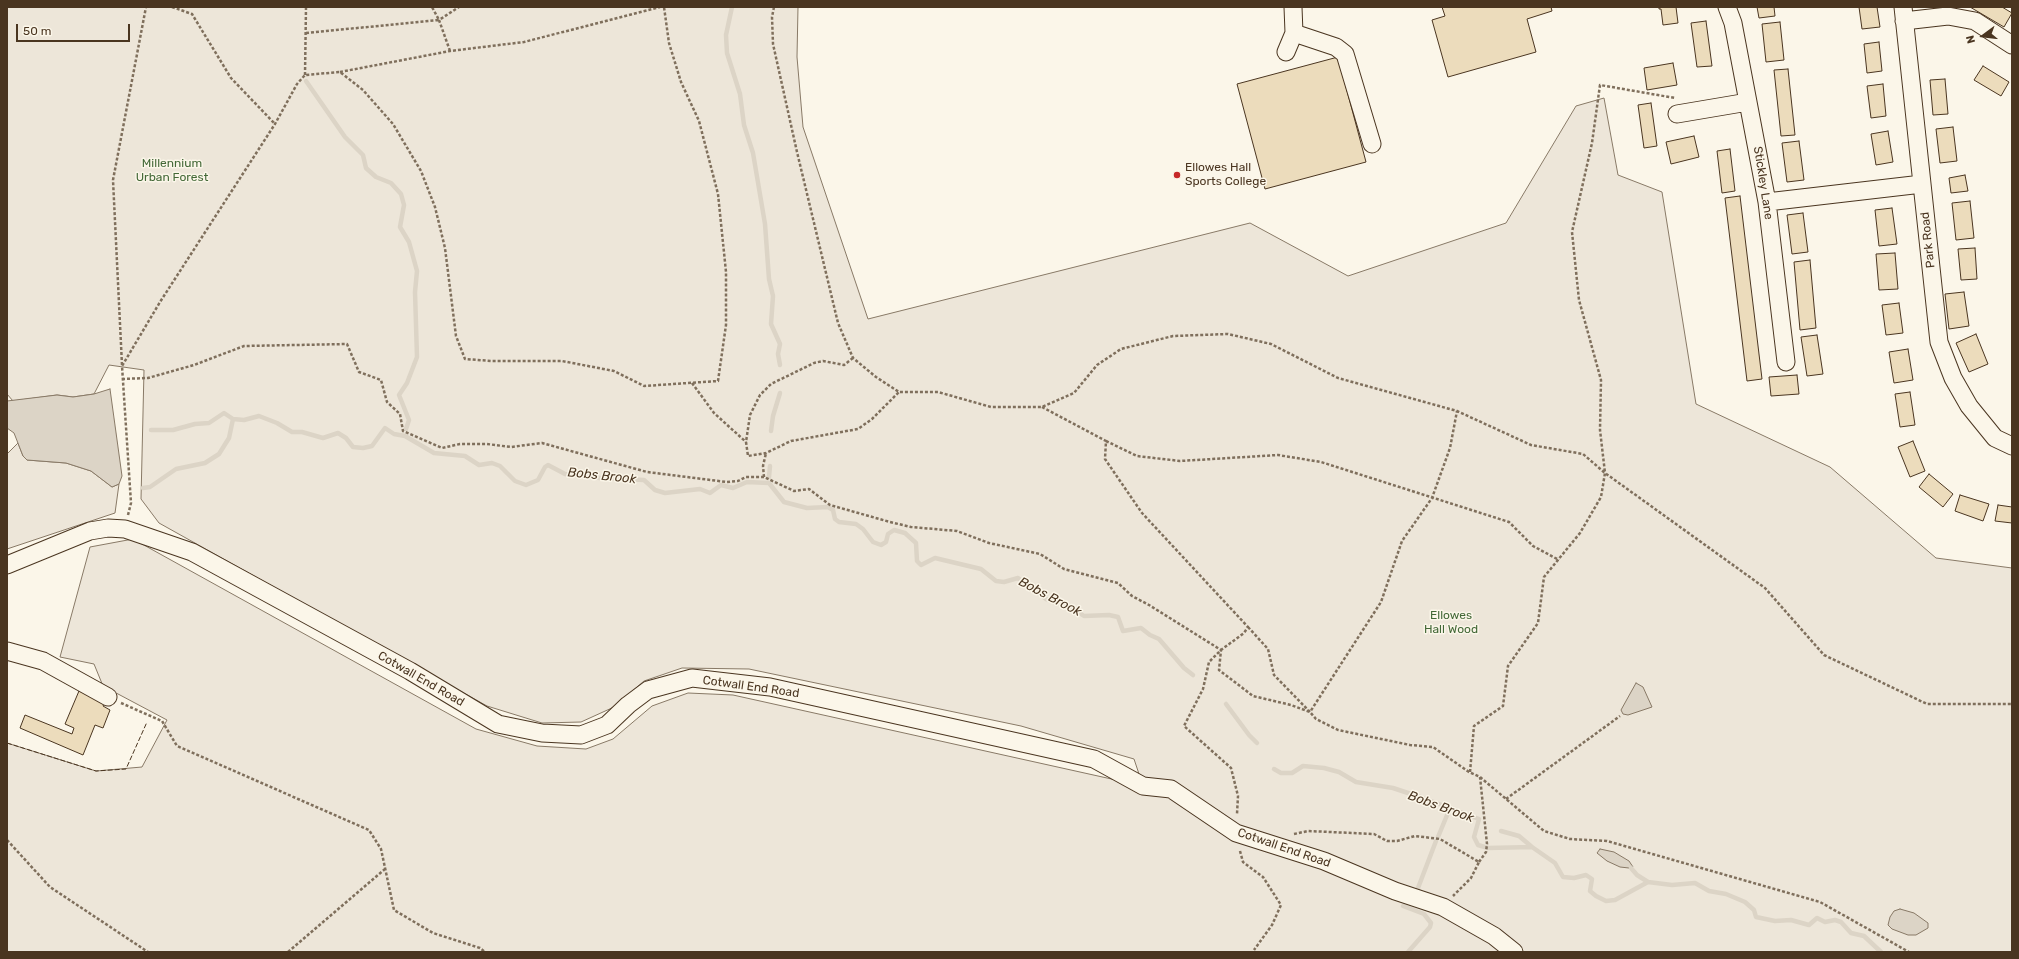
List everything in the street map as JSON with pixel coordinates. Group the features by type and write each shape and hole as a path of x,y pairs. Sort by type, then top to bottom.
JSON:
{"street":[{"path":"1286,52 1294,33 1293,7"},
{"name":"Stickley Lane","path":"1727,7 1733,23 1767,202 1786,362"},
{"path":"1904,14 1948,16 1975,21 2012,45"},
{"name":"Park Road","path":"1904,14 1939,342 1953,378 1969,406 1995,438 2012,446"},
{"path":"1294,33 1336,47 1345,54 1372,144"},
{"path":"1677,114 1748,102"},
{"path":"1767,202 1922,184"},
{"name":"Cotwall End Road","path":"7,565 90,531 108,528 125,530 192,552 410,671 498,724 542,733 581,735 607,725 628,705 648,690 692,678 770,687 1094,759 1144,786 1171,789 1236,833 1324,861 1395,891 1443,907 1494,936 1514,952"},
{"path":"7,651 43,661 108,697"}],"path":[{"path":"125,530 131,503 122,379 113,180 146,7"},
{"path":"172,7 192,14 231,78 275,124"},
{"path":"306,7 306,75"},
{"path":"432,7 439,20 450,51"},
{"path":"306,33 439,20 459,7"},
{"path":"122,366 160,302 275,124 297,84 306,75 340,72 450,51 524,42 660,7"},
{"path":"340,72 363,90 393,124 421,171 435,207 445,248 456,336 465,359 491,361 562,361 614,371 644,386 718,381 726,325 726,272 718,194 699,121 681,82 669,43 664,7"},
{"path":"774,7 773,44 838,323 854,358 876,378 899,392 938,392 991,407 1042,407 1074,392 1097,365 1121,349 1173,336 1228,334 1271,344 1338,378 1457,411 1532,445 1582,454 1765,588 1824,655 1927,704 2012,704"},
{"path":"1470,772 1474,726 1503,706 1508,666 1538,623 1544,577 1580,533 1601,497 1605,472 1600,430 1601,380 1579,300 1572,232 1592,143 1600,85 1677,98 1677,114"},
{"path":"122,379 148,378 194,365 244,346 347,344 359,372 381,380 387,402 400,414 403,431 442,448 460,444 487,444 511,447 542,444 646,472 727,482 738,481 746,477 764,477 794,491 809,489 830,505 911,527 957,531 989,543 1040,554 1064,569 1118,583 1132,596 1221,650"},
{"path":"854,358 844,365 823,361 814,363 771,384 760,395 752,407 746,442 748,456 766,454 791,441 858,429 872,419 899,392"},
{"path":"692,383 714,413 746,442"},
{"path":"1042,407 1137,456 1180,461 1278,455 1321,462 1509,522 1533,546 1559,560"},
{"path":"1310,712 1381,602 1402,541 1432,498 1450,448 1457,411"},
{"path":"1106,441 1105,459 1142,513 1268,649 1274,675 1316,719 1338,730 1410,745 1433,747 1480,777 1544,831 1570,839 1607,842 1820,902 1909,952"},
{"path":"764,477 763,466 766,454"},
{"path":"1248,627 1244,633 1221,650 1209,662 1203,689 1184,726 1231,768 1238,796 1236,833 1243,862 1263,877 1281,905 1272,925 1254,950"},
{"path":"1221,650 1219,670 1253,696 1290,705 1310,712"},
{"path":"108,697 162,721 177,746 369,830 381,849 394,910 433,933 480,948 485,952"},
{"path":"1506,799 1620,716"},
{"path":"1443,907 1471,878 1486,852 1480,777"},
{"path":"1293,835 1308,831 1374,834 1387,841 1397,841 1415,836 1427,837 1446,842 1479,862"},
{"path":"7,840 50,888 148,952"},
{"path":"288,952 385,868"}],"green space":[{"path":"7,7 798,7 797,57 803,127 868,319 1250,223 1348,276 1506,223 1576,106 1604,98 1618,175 1662,192 1696,404 1830,467 1936,558 2012,568 2012,952 7,952 7,743 96,771 142,767 167,720 103,686 94,664 60,657 90,547 133,539 476,729 537,746 586,749 613,739 652,706 688,693 733,695 1143,786 1134,759 1021,726 749,669 682,668 644,681 614,707 581,722 542,723 487,706 159,523 141,499 144,370 109,365 94,394 73,397 57,395 13,401 7,394"},
{"path":"18,443 23,456 27,460 66,463 91,471 112,487 119,484 115,513 7,549 7,454"}],"shaded area":[{"path":"110,389 122,476 119,484 112,487 91,471 66,463 27,460 23,456 14,433 7,428 7,401 57,395 73,397 94,394"},
{"path":"1636,683 1643,687 1652,707 1628,715 1623,714 1621,710"},
{"path":"1600,849 1614,852 1629,861 1633,867 1620,867 1607,861 1597,853"},
{"path":"1900,909 1914,913 1928,923 1928,928 1916,935 1908,935 1892,929 1888,925 1890,917 1894,911"}],"building":[{"path":"1442,7 1551,7 1552,11 1527,19 1536,52 1448,77 1432,20 1445,16"},
{"path":"1659,7 1676,7 1678,23 1663,25 1661,9 1659,9"},
{"path":"1757,7 1774,7 1775,16 1759,18"},
{"path":"1859,7 1877,7 1880,27 1862,29"},
{"path":"1970,7 2002,7 2012,13 2004,27"},
{"path":"1706,21 1712,66 1697,67 1691,23"},
{"path":"1780,22 1784,60 1766,62 1762,24"},
{"path":"1879,42 1882,71 1867,73 1864,44"},
{"path":"1338,57 1366,162 1265,189 1237,84"},
{"path":"1673,63 1677,85 1647,90 1644,68"},
{"path":"1983,66 2009,82 2001,96 1974,80"},
{"path":"1788,69 1795,135 1781,136 1774,70"},
{"path":"1945,79 1948,114 1933,115 1930,80"},
{"path":"1883,84 1886,116 1871,118 1867,86"},
{"path":"1651,103 1657,146 1644,148 1638,105"},
{"path":"1953,127 1957,161 1940,163 1936,129"},
{"path":"1888,131 1893,162 1876,165 1871,134"},
{"path":"1694,136 1699,157 1671,164 1666,142"},
{"path":"1799,141 1804,180 1787,182 1782,143"},
{"path":"1730,149 1735,191 1722,193 1717,151"},
{"path":"1965,175 1968,191 1951,193 1949,178"},
{"path":"1740,196 1762,379 1747,381 1725,198"},
{"path":"1970,201 1974,238 1956,240 1952,203"},
{"path":"1892,208 1897,244 1879,246 1875,210"},
{"path":"1803,213 1808,252 1792,254 1787,215"},
{"path":"1975,248 1977,279 1961,280 1958,249"},
{"path":"1895,253 1898,289 1879,290 1876,254"},
{"path":"1810,260 1816,328 1800,330 1794,262"},
{"path":"1964,292 1969,326 1949,329 1945,294"},
{"path":"1899,303 1903,333 1886,335 1882,305"},
{"path":"1976,334 1988,364 1969,372 1956,343"},
{"path":"1817,335 1823,374 1807,376 1801,337"},
{"path":"1908,349 1913,380 1894,383 1889,352"},
{"path":"1797,375 1799,394 1771,396 1769,377"},
{"path":"1910,392 1915,425 1900,427 1895,394"},
{"path":"1913,441 1925,471 1910,477 1898,447"},
{"path":"1929,474 1953,494 1943,507 1919,487"},
{"path":"1960,495 1989,504 1983,521 1955,511"},
{"path":"1998,505 2012,507 2012,523 1995,521"},
{"path":"79,691 105,702 103,706 110,710 103,728 95,725 83,755 20,728 25,715 72,734 74,728 65,724"}],"waterway":[{"path":"732,7 726,35 727,53 740,94 744,125 753,153 765,224 769,279 773,296 771,324 780,344 778,354 780,365"},
{"path":"306,81 345,137 363,155 366,168 376,177 391,183 401,194 404,205 400,227 409,242 417,271 415,292 417,357 407,383 399,395 409,420 406,429"},
{"path":"771,431 773,416 780,393"},
{"path":"151,430 173,430 195,424 209,423 224,413 233,419"},
{"name":"Bobs Brook","path":"233,419 244,420 259,416 277,423 292,432 302,432 323,438 338,433 346,438 353,447 363,448 372,446 385,428 394,434 405,436 434,453 465,456 479,465 492,463 500,466 515,481 526,485 538,480 545,467 548,465 565,474 600,478 644,480 655,490 665,493 700,489 710,493 721,485 733,488 747,482 769,483 784,502 807,508 828,507 833,510 835,519 839,522 856,524 863,529 873,542 881,545 886,542 888,534 894,530 905,533 916,543 917,561 921,565 935,558 981,569 996,581 1004,582 1018,578 1046,599 1066,604 1084,616 1109,615 1118,617 1123,631 1141,628 1150,635 1159,639 1184,668 1193,675"},
{"path":"143,488 150,487 176,469 205,463 219,454 229,438 233,419"},
{"path":"769,477 770,466"},
{"name":"Bobs Brook","path":"1226,704 1249,735 1257,743"},
{"name":"Bobs Brook","path":"1274,769 1281,773 1292,773 1303,766 1324,768 1339,772 1356,782 1393,788 1479,819 1474,837 1478,845 1488,848 1532,847 1555,863 1563,877 1574,878 1586,875 1592,879 1590,891 1606,901 1615,900 1648,882 1672,885 1695,883 1709,891 1726,894 1745,902 1754,910 1756,917 1775,921 1791,920 1809,925 1817,918 1825,922 1835,920 1841,922 1851,933 1864,936 1881,952"},
{"path":"1438,837 1450,808"},
{"path":"1501,831 1519,836 1532,847"},
{"path":"1418,888 1436,841"},
{"path":"1631,868 1637,875 1648,882"},
{"path":"1403,906 1424,914 1431,923 1430,927 1408,952"}],"fence":[{"path":"7,743 96,771 126,769 147,722"}],"place":[{"name":"Ellowes Hall Sports College","path":"1177,175"}],"park label":[{"name":"Millennium Urban Forest","path":"172,171"},
{"name":"Ellowes Hall Wood","path":"1451,623"}]}
